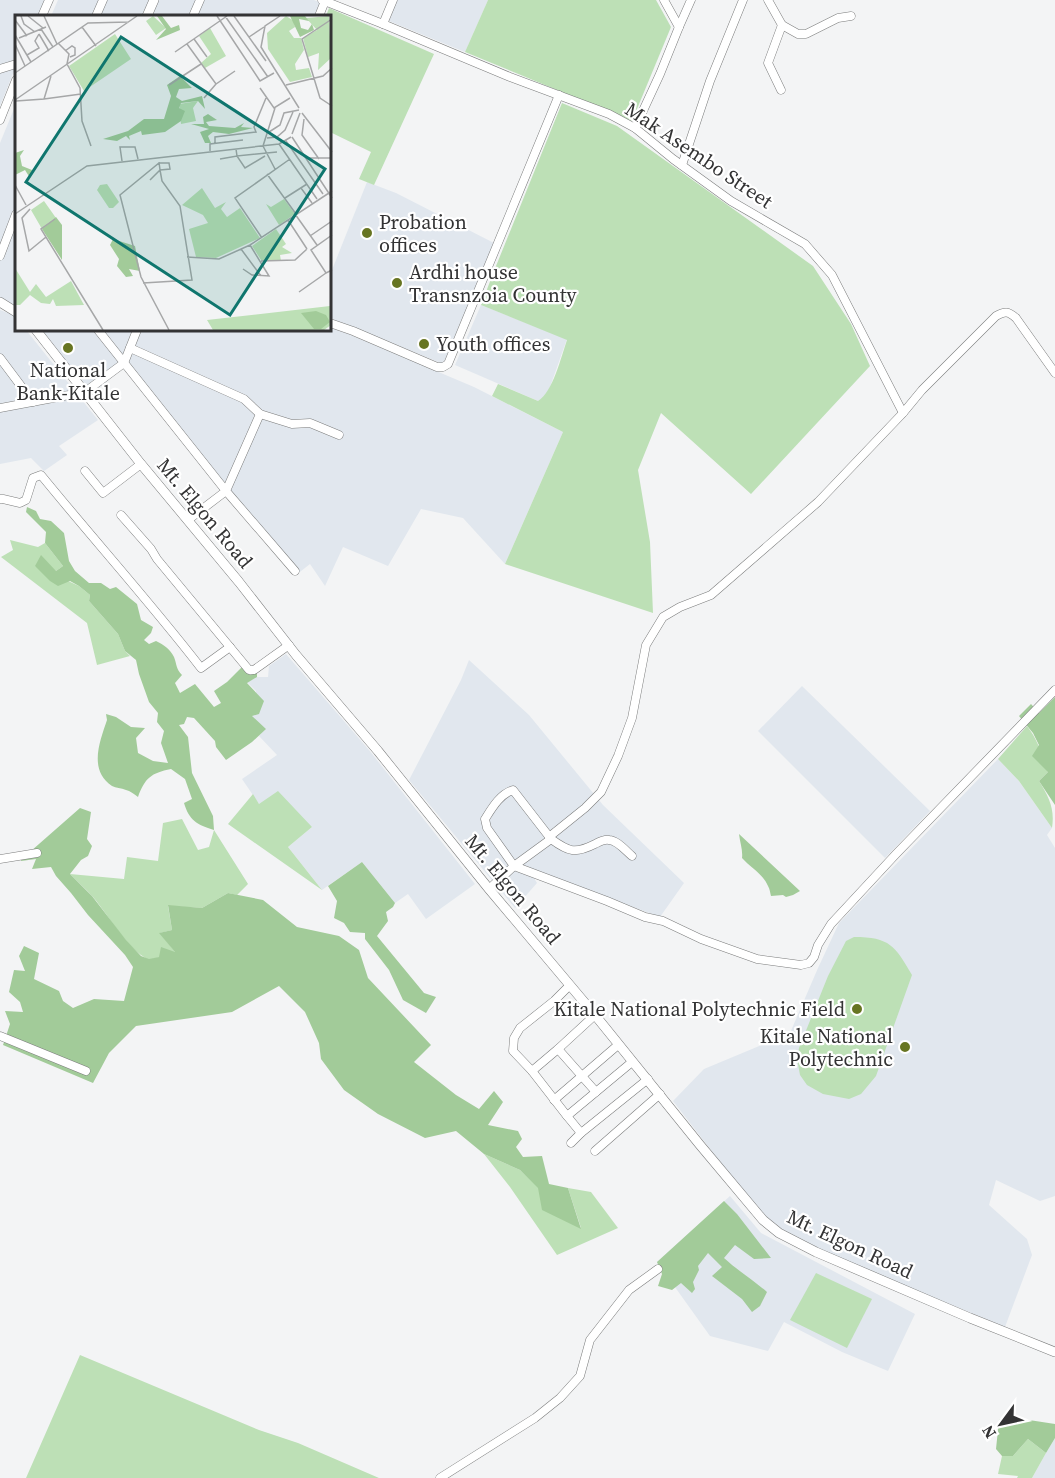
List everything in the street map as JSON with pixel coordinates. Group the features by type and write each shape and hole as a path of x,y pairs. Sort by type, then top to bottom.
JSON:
{"street":[{"path":"42,15 49,0"},
{"path":"96,15 103,0"},
{"path":"147,15 154,0"},
{"path":"193,15 200,0"},
{"path":"383,24 393,0"},
{"path":"664,0 679,27"},
{"path":"635,128 691,0"},
{"path":"682,165 710,81 743,0"},
{"path":"768,0 782,25 798,34 806,34 838,18 850,16"},
{"path":"320,15 327,1"},
{"name":"Mak Asembo Street","path":"327,1 510,77 609,114 635,128 731,201 805,244 832,274 903,413"},
{"path":"781,90 768,63 782,25"},
{"path":"0,69 15,64"},
{"path":"0,120 15,90"},
{"path":"332,324 437,367 448,364 559,95"},
{"path":"0,256 15,217"},
{"path":"0,302 15,311"},
{"path":"489,889 601,792 632,718 645,645 663,616 711,595 818,502 922,390 996,316 1009,312 1017,318 1055,373"},
{"name":"Mt. Elgon Road","path":"38,332 141,464 763,1220 779,1233 826,1257 1055,1352"},
{"path":"100,332 226,491 295,571"},
{"path":"0,408 85,392 124,363 136,332"},
{"path":"130,348 244,399 260,414 292,424 310,423 339,435"},
{"path":"0,358 33,402"},
{"path":"188,520 226,491 260,414"},
{"path":"85,471 102,493 141,464"},
{"path":"0,499 20,503 26,500 33,478 41,474 165,621 201,668 230,647"},
{"path":"121,515 249,670 254,670 289,645"},
{"path":"632,856 614,841 608,839 581,850 561,846 550,838 513,790 506,792 485,819 485,823 514,866 645,917 663,921 701,939 757,959 801,965 809,963 831,924 1055,690"},
{"path":"0,859 37,853"},
{"path":"569,986 520,1028 514,1038 513,1051 532,1071 581,1133"},
{"path":"532,1071 595,1015"},
{"path":"0,1036 86,1071"},
{"path":"554,1100 618,1045"},
{"path":"558,1049 596,1092"},
{"path":"567,1116 632,1062"},
{"path":"571,1143 648,1079"},
{"path":"595,1151 660,1094"},
{"path":"440,1478 535,1418 560,1398 580,1376 590,1340 629,1290 658,1269"}],"shaded area":[{"path":"0,0 45,0 38,15 15,15 15,68 0,106"},
{"path":"58,0 149,0 143,15 51,15"},
{"path":"158,0 314,0 321,3 316,15 151,15"},
{"path":"397,0 488,0 465,52 389,21"},
{"path":"15,106 15,307 0,300 0,143"},
{"path":"367,182 396,193 494,243 443,364 332,319 332,270"},
{"path":"481,305 567,339 544,398 538,401 455,365"},
{"path":"0,310 13,315 15,332 28,332 98,420 59,446 67,455 44,471 31,458 0,464"},
{"path":"332,328 474,387 563,432 505,564 463,518 421,509 388,566 343,547 325,586 310,564 296,575 123,368 93,393 40,332 131,332 123,365 133,352 140,332 332,332"},
{"path":"286,654 369,750 475,884 426,919 408,894 395,903 362,862 322,890 288,847 312,827 259,804 242,779 277,755 259,736 265,729 251,716 256,691 247,682 257,677 268,677 269,666"},
{"path":"469,660 529,715 603,805 684,883 660,917 528,868 537,883 515,908 409,780"},
{"path":"802,686 930,811 885,858 758,731"},
{"name":"Kitale National Polytechnic","path":"998,759 1019,781 1052,828 1047,835 1055,848 1055,1196 1040,1201 996,1180 989,1205 1027,1239 1032,1255 1005,1327 843,1260 775,1227 738,1185 673,1101 704,1069 790,1033 839,923"},
{"path":"730,1196 761,1233 915,1314 888,1371 842,1352 784,1322 768,1351 710,1336 657,1262"},
{"path":"1055,1438 1055,1478 1032,1478 1046,1453"}],"green space":[{"path":"488,0 656,0 671,27 632,121 465,52"},
{"path":"329,8 434,54 374,185 359,179 371,152 332,133 332,15 326,15"},
{"path":"562,103 617,126 813,266 851,324 870,366 751,494 661,413 638,470 650,542 653,613 505,564 563,432 492,396 498,384 538,401 552,382 567,340 481,305"},
{"path":"27,507 36,511 40,519 51,521 64,533 69,561 75,571 89,583 101,583 110,589 116,587 137,604 141,620 153,627 144,640 149,644 156,641 169,649 174,657 182,675 175,683 180,693 195,684 214,707 221,703 214,691 242,667 250,675 257,673 257,677 247,683 264,701 259,714 252,716 266,729 226,760 216,747 215,741 194,718 187,717 184,724 179,725 188,737 192,773 213,816 214,830 198,824 188,814 184,803 192,799 185,779 171,769 158,772 150,777 143,785 138,797 129,791 112,786 100,772 98,755 107,720 106,714 116,717 131,727 145,728 136,738 138,753 153,761 168,763 161,743 164,731 157,722 158,713 149,702 136,660 125,651 118,634 89,601 90,595 70,581 58,586 35,566 41,555 56,571 63,566 45,543 46,532 26,512"},
{"path":"10,540 38,547 45,543 63,566 56,571 35,566 79,586 90,595 89,601 118,634 125,651 130,656 97,665 87,623 1,557 13,550"},
{"path":"1055,697 1055,805 1039,781 1048,772 1032,756 1039,745 1033,733 1019,716 1031,704 1039,713"},
{"path":"1027,726 1037,742 1048,772 1039,781 1050,803 1053,815 1052,828 1019,781 998,759"},
{"path":"278,791 312,827 288,847 322,890 228,824 253,794 259,804"},
{"path":"80,808 91,812 87,839 92,846 88,856 81,860 70,874 92,896 141,956 149,959 159,957 161,947 175,952 159,933 172,930 168,905 202,908 228,893 263,900 297,927 339,936 359,950 368,978 431,1045 414,1062 456,1095 479,1109 494,1091 503,1102 488,1125 518,1131 522,1139 516,1147 523,1157 542,1156 549,1184 568,1188 581,1229 542,1210 538,1188 520,1170 484,1154 456,1131 425,1138 378,1114 344,1090 321,1059 319,1043 305,1012 279,986 232,1012 136,1026 109,1053 93,1083 3,1045 10,1024 5,1011 23,1012 20,1002 9,992 14,970 25,971 19,956 24,946 39,953 34,979 59,991 63,1001 73,1008 94,999 124,1001 133,967 125,955 88,915 51,867 32,869 36,859 21,861 23,851 31,851"},
{"path":"182,819 198,850 209,847 214,830 248,884 237,895 228,893 202,908 168,906 172,930 160,933 176,953 149,960 133,948 93,897 70,874 124,879 127,857 158,861 163,823"},
{"path":"739,834 800,891 786,897 771,896 769,887 763,878 742,858"},
{"path":"362,862 395,903 386,912 388,921 377,936 424,993 436,997 426,1013 403,1000 389,970 365,939 365,933 350,932 344,923 334,918 337,901 328,886"},
{"name":"Kitale National Polytechnic Field","path":"854,937 884,941 896,950 912,975 876,1076 861,1094 849,1099 823,1094 807,1085 800,1075 797,1059 799,1048 828,976 846,941"},
{"path":"484,1154 520,1170 581,1228 568,1188 591,1192 618,1228 557,1255"},
{"path":"724,1201 771,1258 754,1259 735,1245 724,1258 767,1292 760,1306 752,1312 742,1299 712,1276 722,1267 708,1253 698,1266 699,1270 693,1282 695,1289 692,1293 681,1283 672,1290 658,1286 662,1274 657,1262"},
{"path":"816,1273 872,1299 847,1348 790,1320"},
{"path":"80,1355 259,1430 298,1443 379,1478 26,1478"},
{"path":"1008,1414 1016,1418 1055,1424 1055,1438 1046,1453 1028,1439 1013,1456 1002,1456 996,1449 999,1420"},
{"path":"1028,1439 1046,1453 1032,1478 998,1474 1002,1456 1013,1456"}],"place":[{"name":"Probation offices","path":"367,233"},
{"name":"Ardhi house Transnzoia County","path":"397,283"},
{"name":"Youth offices","path":"424,344"},
{"name":"National Bank-Kitale","path":"68,348"},
{"name":"Kitale National Polytechnic Field","path":"857,1009"},
{"name":"Kitale National Polytechnic","path":"905,1047"}]}
